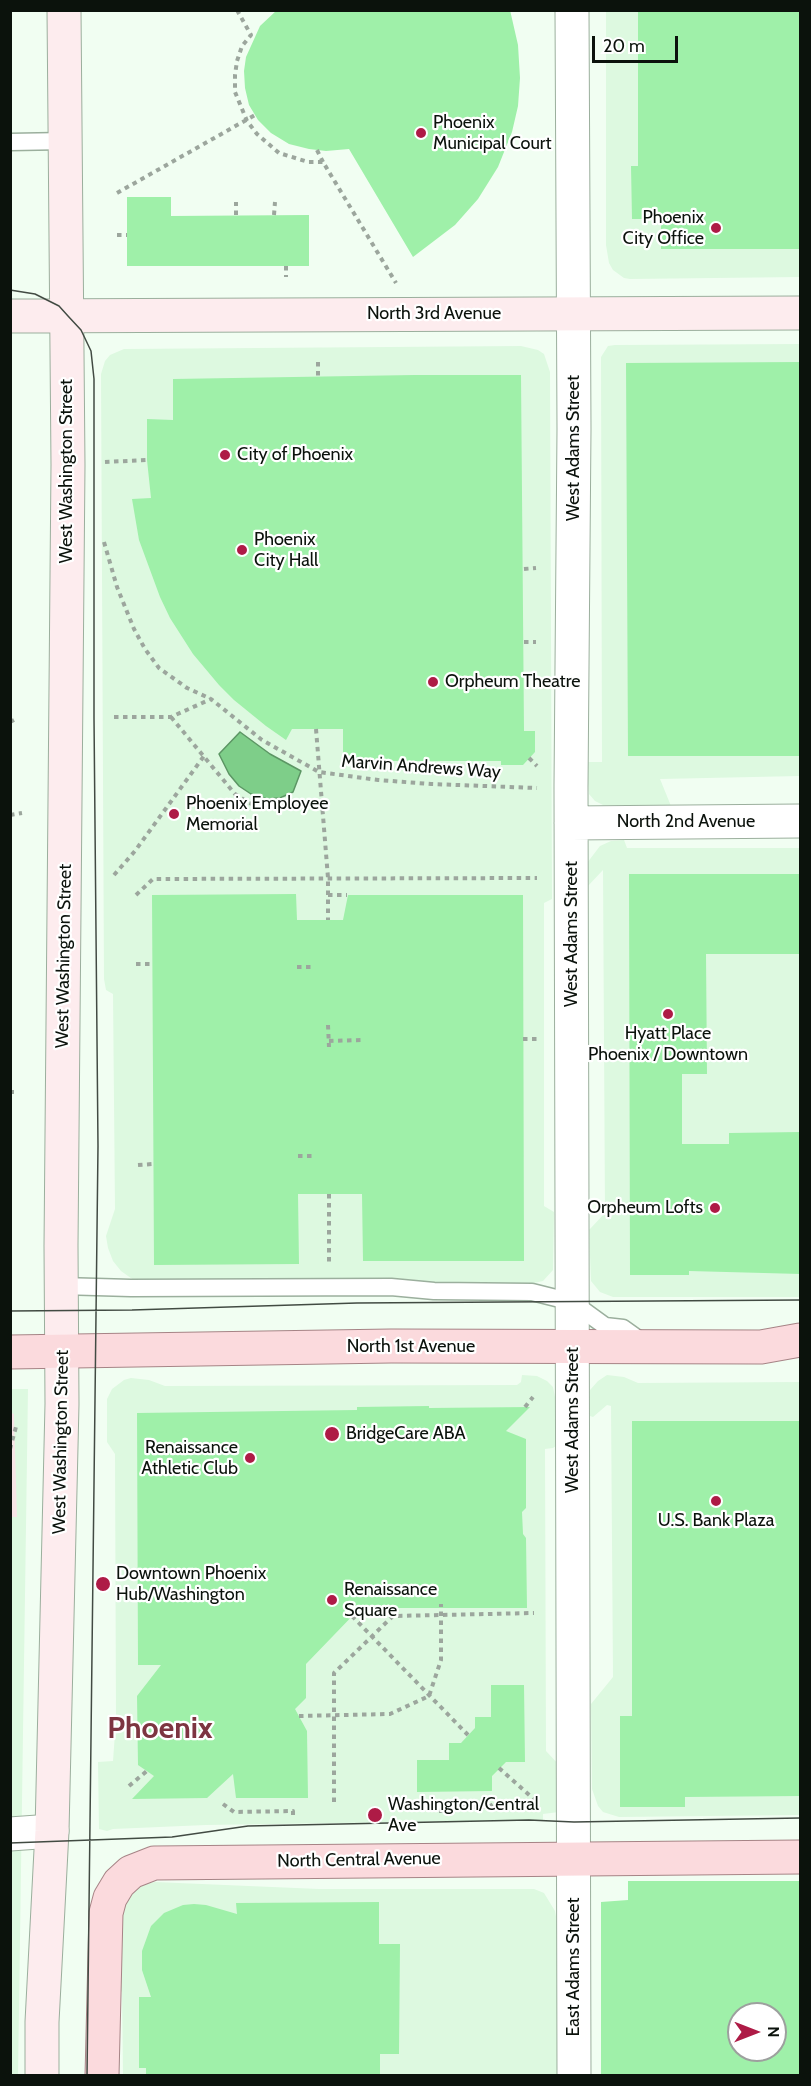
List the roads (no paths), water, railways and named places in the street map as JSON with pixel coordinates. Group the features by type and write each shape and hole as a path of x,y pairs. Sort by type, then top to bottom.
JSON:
{"main road":[{"name":"West Washington Street","path":"42,2076 42,2022 52,1831 62,1350 68,316 64,10"},
{"name":"North 3rd Avenue","path":"10,316 801,313"},
{"name":"North 1st Avenue","path":"10,1352 391,1346 761,1347 801,1340"},
{"name":"North 1st Avenue","path":"761,1347 801,1360"},
{"name":"North Central Avenue","path":"102,2076 106,1913 110,1898 119,1883 131,1872 154,1863 801,1857"}],"street":[{"name":"West Adams Street","path":"572,10 574,313 571,822 574,1858"},
{"name":"North 2nd Avenue","path":"571,822 801,822"},
{"path":"10,1834 52,1831"},
{"name":"East Adams Street","path":"574,1858 574,2076"}],"lane":[{"path":"10,142 66,141"},
{"path":"61,1286 391,1287 434,1292 532,1292 572,1302 605,1326 622,1328 648,1345"}],"tram line":[{"path":"10,290 35,294 59,306 81,330 91,351 94,379 98,1146 87,2076"},
{"path":"10,1311 132,1310 357,1303 800,1300"},
{"path":"10,1843 172,1837 248,1826 529,1820 574,1822 800,1818"}],"place":[{"name":"Phoenix Municipal Court","path":"421,133"},
{"name":"Phoenix City Office","path":"716,228"},
{"name":"City of Phoenix","path":"225,455"},
{"name":"Phoenix City Hall","path":"242,550"},
{"name":"Orpheum Theatre","path":"433,682"},
{"name":"Phoenix Employee Memorial","path":"174,814"},
{"name":"Hyatt Place Phoenix / Downtown","path":"668,1014"},
{"name":"Orpheum Lofts","path":"715,1208"},
{"name":"BridgeCare ABA","path":"332,1434"},
{"name":"Renaissance Athletic Club","path":"250,1458"},
{"name":"U.S. Bank Plaza","path":"716,1501"},
{"name":"Downtown Phoenix Hub/Washington","path":"103,1584"},
{"name":"Renaissance Square","path":"332,1600"},
{"name":"Washington/Central Ave","path":"375,1815"}],"district":[{"name":"Phoenix","path":"160,1729"}]}
